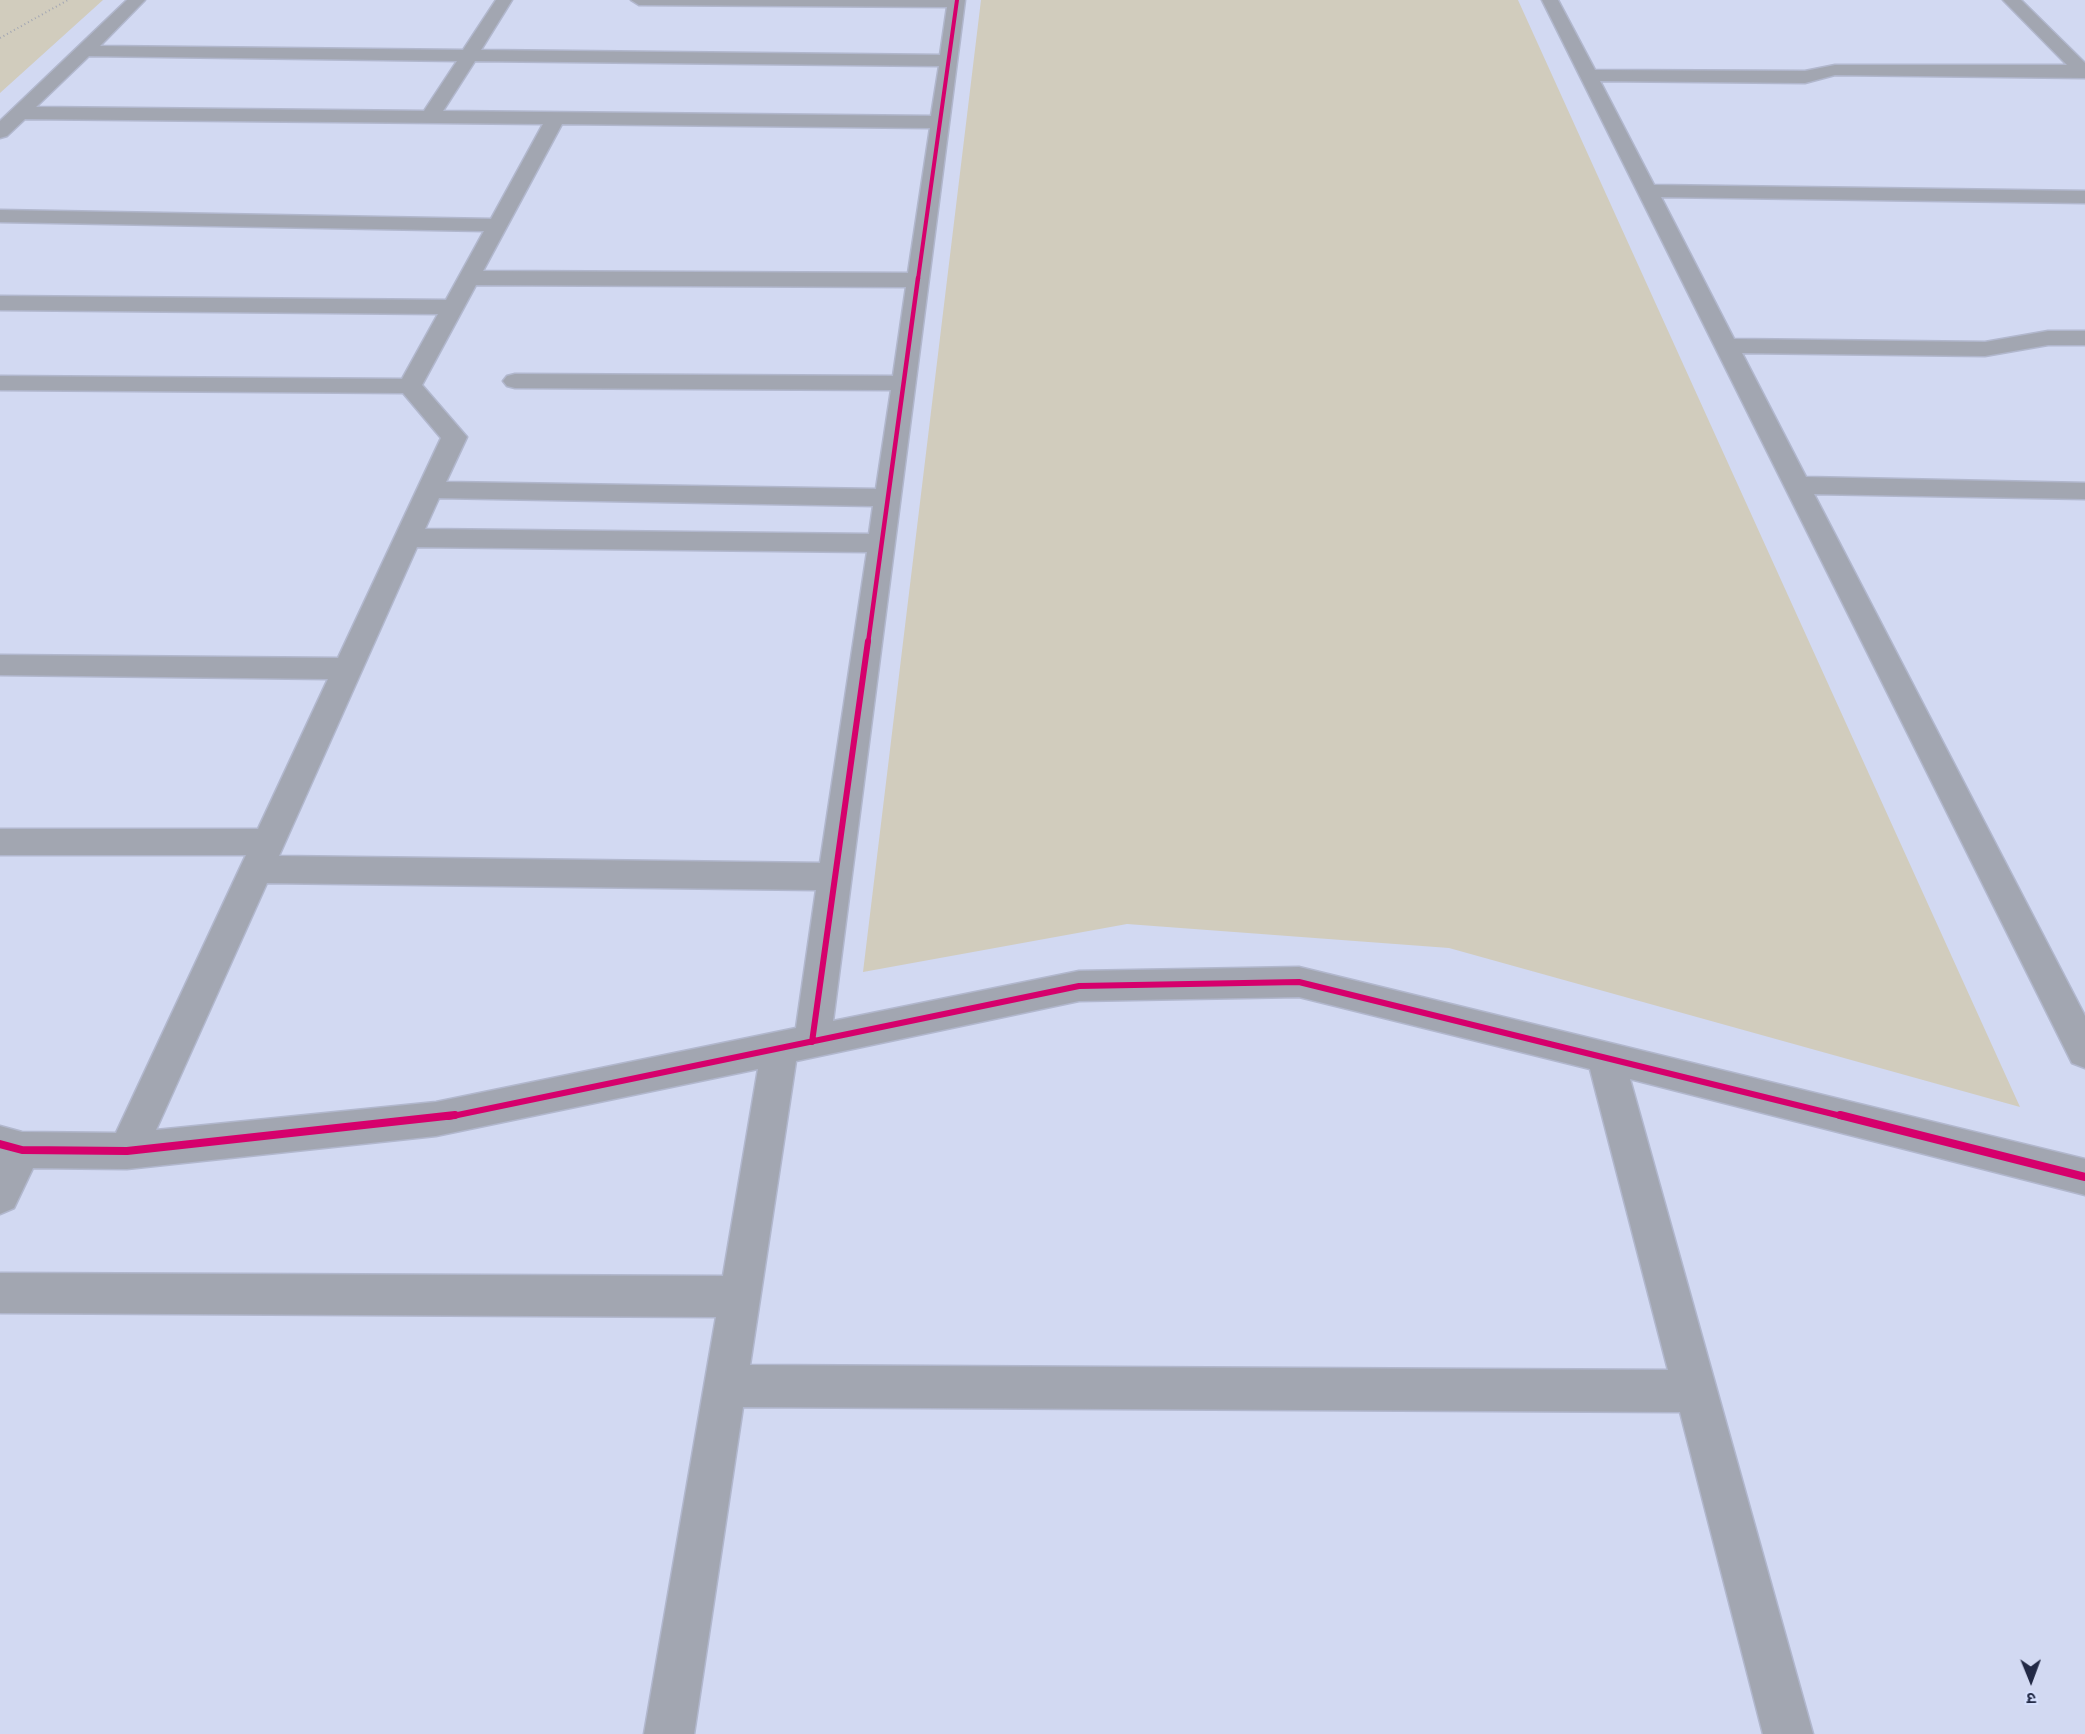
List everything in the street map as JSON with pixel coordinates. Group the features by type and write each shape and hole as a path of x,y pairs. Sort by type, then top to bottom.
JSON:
{"street":[{"path":"0,132 137,0"},
{"path":"430,117 504,0"},
{"path":"639,0 957,1 835,878 740,1297 669,1734"},
{"path":"1550,0 2085,1052"},
{"path":"2011,0 2084,72"},
{"path":"84,51 948,61"},
{"path":"1588,75 1805,77 1835,70 2084,72"},
{"path":"20,113 940,122"},
{"path":"410,386 556,118"},
{"path":"1647,191 2085,197"},
{"path":"0,216 498,225"},
{"path":"469,278 918,280"},
{"path":"0,303 453,307"},
{"path":"1726,346 1985,349 2048,338 2085,338"},
{"path":"515,381 903,383"},
{"path":"0,383 410,386 454,437 127,1151"},
{"path":"1796,485 2085,491"},
{"path":"429,490 888,498"},
{"path":"408,538 881,543"},
{"path":"0,665 348,669"},
{"path":"0,842 835,878"},
{"path":"0,1195 11,1147 127,1151 435,1119 1079,986 1299,982 1605,1056 2085,1178"},
{"path":"1605,1056 1788,1734"},
{"path":"0,1293 740,1297"},
{"path":"726,1386 1695,1391"}],"path":[{"path":"0,38 68,0"}],"shaded area":[{"path":"0,0 103,0 0,93"},
{"path":"981,0 1518,0 2020,1107 1449,948 1127,924 863,972"}],"cycle path":[{"path":"812,1042 957,0"},
{"path":"0,1144 22,1150 127,1151 436,1119 1079,986 1299,982 1605,1056 2085,1177"}]}
